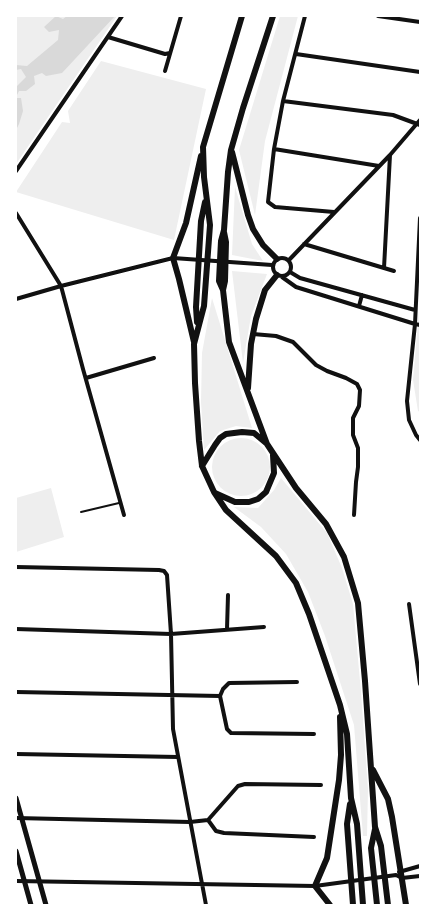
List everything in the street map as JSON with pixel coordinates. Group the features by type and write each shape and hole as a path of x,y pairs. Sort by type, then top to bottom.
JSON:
{"main road":[{"path":"242,16 203,147 186,223 173,258 194,344 195,383 202,466 214,492 226,510 276,556 296,583 309,614 340,705 347,734 351,798 357,824 363,905"},
{"path":"273,16 231,150 218,282 222,290 229,342 267,444 296,488 326,524 344,557 358,603 376,827 381,846 388,905"},
{"path":"194,344 204,306 209,256 210,225 206,199 203,147"},
{"path":"231,150 253,230 263,245 277,259"},
{"path":"198,329 196,307 202,221 206,199"},
{"path":"248,392 253,334 256,319 265,290 279,276"},
{"path":"202,466 220,438 226,434 242,432 254,433 267,444"},
{"path":"214,492 235,502 249,502 258,499 266,492 274,473 273,454"},
{"path":"330,905 315,886 327,858 339,780 341,755 340,705"},
{"path":"372,767 388,799 398,852 399,875 406,905"},
{"path":"351,798 347,824 353,905"},
{"path":"376,827 371,848 377,905"}],"street":[{"path":"16,171 122,16"},
{"path":"165,71 181,16"},
{"path":"306,16 283,101 274,150 268,202 275,207 334,212"},
{"path":"378,16 420,22"},
{"path":"108,37 165,54 170,53"},
{"path":"296,54 420,72"},
{"path":"283,101 393,115 419,123 288,260"},
{"path":"274,150 379,166"},
{"path":"384,268 390,155"},
{"path":"16,213 61,286 124,515"},
{"path":"420,218 415,324 408,401 409,420 420,440"},
{"path":"304,244 394,271"},
{"path":"16,299 61,286 173,258 238,262 272,266"},
{"path":"272,266 277,259 283,258 288,260 291,266 290,272"},
{"path":"272,266 279,276 296,287 415,324 420,324"},
{"path":"290,272 300,278 415,310"},
{"path":"279,276 290,272"},
{"path":"359,306 362,295"},
{"path":"253,334 276,336 293,342 316,365 358,384 360,390 359,406 353,418 353,434 358,448 354,516"},
{"path":"86,378 154,358"},
{"path":"16,567 160,570 164,571 167,575 172,730 206,905"},
{"path":"227,629 228,595"},
{"path":"409,604 420,684"},
{"path":"16,629 170,634 264,627"},
{"path":"414,640 420,640"},
{"path":"297,682 229,683 223,689 220,696 228,730 232,733 314,734"},
{"path":"16,692 220,696"},
{"path":"16,754 178,757"},
{"path":"19,818 190,822 208,820 238,786 245,784 321,785"},
{"path":"16,798 19,818 46,905"},
{"path":"208,820 216,831 224,833 314,837"},
{"path":"16,851 31,905"},
{"path":"399,875 420,866"},
{"path":"16,881 315,886 399,875 420,876"}],"lane":[{"path":"80,512 121,502"}],"shaded area":[{"path":"16,16 117,16 16,164"},
{"path":"56,16 63,19 67,16 115,16 62,73 46,76 42,73 34,76 35,84 26,91 19,91 16,97 16,87 26,77 21,69 16,70 16,65 27,66 58,40 59,30 49,32 44,27"},
{"path":"280,16 298,16 265,141 255,215 239,150"},
{"path":"101,61 206,89 174,240 16,192 62,122 70,123 68,111"},
{"path":"16,98 21,98 23,111 16,130"},
{"path":"235,187 252,244 263,261 232,255"},
{"path":"232,271 267,274 251,316 243,363"},
{"path":"212,298 252,428 236,426 220,431 204,450 201,402 202,353"},
{"path":"420,299 420,412 418,411 413,380"},
{"path":"241,438 257,443 265,451 270,467 265,483 257,491 241,496 225,491 217,483 212,467 217,451 225,443"},
{"path":"281,478 327,533 342,568 353,604 368,789 367,836 363,836 354,725 325,636 308,592 286,554 261,527 234,507 258,508 274,490"},
{"path":"51,488 64,537 16,552 16,498"}]}
